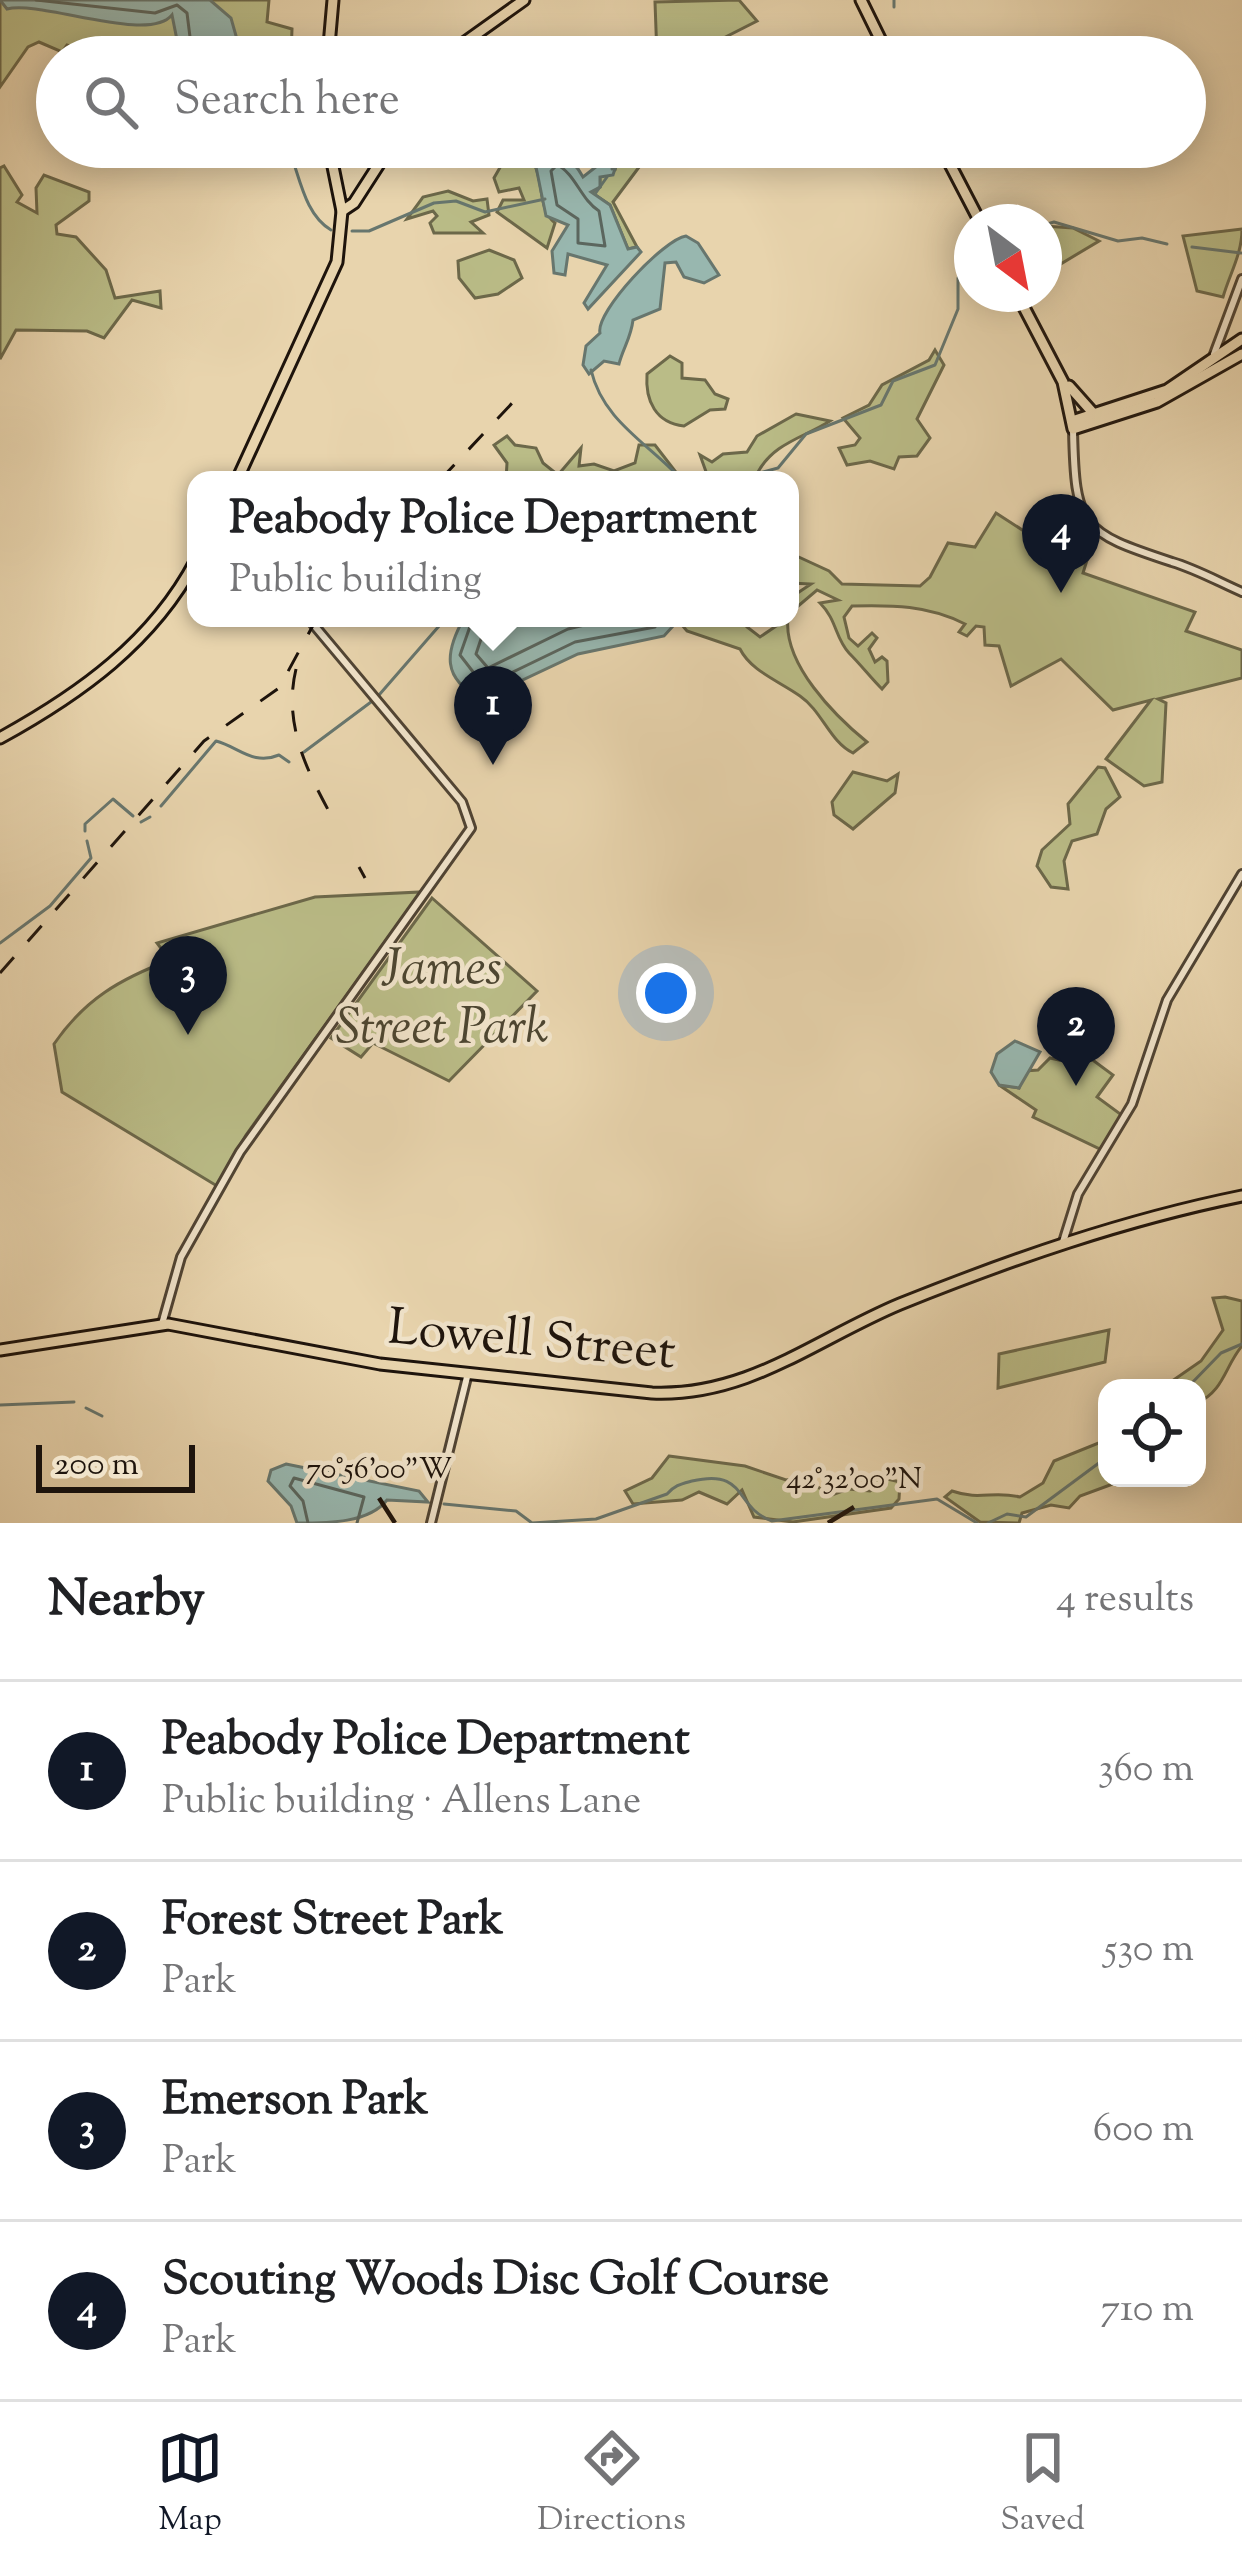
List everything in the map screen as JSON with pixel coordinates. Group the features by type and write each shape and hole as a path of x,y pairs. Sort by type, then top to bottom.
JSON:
{"main road":[{"path":"330,36 333,0"},
{"path":"473,36 524,0"},
{"path":"861,0 879,36"},
{"path":"241,471 329,287 342,211 333,168"},
{"path":"342,211 355,203 377,168"},
{"path":"952,168 971,204"},
{"path":"1027,312 1084,408 1099,413"},
{"path":"1072,425 1192,376 1242,347"},
{"path":"1072,425 1157,402 1242,347"},
{"path":"1057,368 1072,425"},
{"path":"0,738 74,694 146,634 187,573"},
{"name":"Lowell Street","path":"0,1349 162,1324 380,1364 652,1393 707,1390 766,1372 875,1315 1063,1242 1242,1196"}],"street":[{"path":"1192,376 1224,338 1242,279"},
{"path":"1072,425 1077,499 1093,528 1119,547 1242,592"},
{"path":"162,1324 181,1257 240,1152 460,851 471,828 462,802 316,627"},
{"path":"1063,1242 1078,1194 1132,1104 1170,995 1242,874"},
{"path":"431,1523 468,1373"}],"green space":[{"path":"0,0 269,0 267,22 292,29 292,36 36,36 36,43 28,47 0,87"},
{"path":"739,0 757,21 727,36 656,36 655,2"},
{"path":"4,166 22,195 17,202 37,213 36,188 44,175 89,192 89,201 56,225 57,234 76,237 106,270 115,298 160,291 161,308 132,300 104,338 87,331 16,330 0,359 0,168"},
{"path":"500,168 535,168 544,207 555,223 547,248 497,212 503,200 524,200 519,188 499,192 494,178"},
{"path":"638,168 613,202 637,247 628,249 610,205 591,192 600,187 600,176"},
{"path":"448,191 473,201 487,199 489,215 471,222 483,233 434,233 430,223 437,216 433,211 407,219 423,197"},
{"path":"1062,227 1099,241 1062,263"},
{"path":"1242,229 1223,297 1197,291 1183,236"},
{"path":"489,250 514,260 522,278 498,294 475,298 459,278 458,261"},
{"path":"935,350 944,365 917,419 930,438 917,456 899,457 894,469 870,461 847,465 839,448 855,445 860,438 843,418 869,405 882,385 929,360"},
{"path":"670,356 682,363 682,378 705,380 715,394 728,399 725,409 710,410 684,426 659,415 650,402 647,374"},
{"path":"796,414 830,421 772,454 759,471 706,471 700,455 712,462 723,454 747,452 757,436"},
{"path":"507,436 515,445 536,448 553,471 507,471 507,463 494,445"},
{"path":"639,445 655,445 675,471 614,471 635,463"},
{"path":"581,448 579,466 594,464 614,471 561,471"},
{"path":"996,513 1027,533 1092,544 1083,573 1195,612 1186,631 1242,650 1242,678 1158,699 1166,703 1162,782 1144,786 1106,759 1151,700 1113,710 1061,659 1011,686 999,646 985,645 984,627 976,626 967,636 959,632 965,624 937,613 896,606 852,606 844,617 849,638 858,646 872,633 877,638 869,649 875,662 882,657 887,661 888,682 882,689 844,647 820,603 838,600 817,590 799,605 799,592 811,584 799,583 799,557 829,571 842,584 920,586 948,543 975,547"},
{"path":"684,627 747,627 760,637 775,627 789,627 802,671 840,718 867,742 853,753 808,702 758,670 740,649"},
{"path":"1098,767 1105,768 1120,797 1106,809 1097,834 1072,841 1064,861 1068,889 1051,887 1037,866 1042,850 1070,824 1068,804"},
{"path":"853,772 887,781 898,774 895,793 853,829 834,815 832,802"},
{"path":"421,892 246,1135 217,1186 62,1092 54,1044 105,992 170,960 157,943 315,897"},
{"name":"James Street Park","path":"432,898 537,991 449,1081 373,1043 361,1057 331,1038"},
{"path":"1067,1041 1113,1075 1097,1097 1123,1116 1100,1149 1033,1117 1036,1110 999,1085 1019,1088 1025,1071 1038,1070 1050,1058 1059,1060"},
{"path":"1213,1298 1242,1301 1242,1346 1206,1398 1206,1379 1175,1379 1201,1361 1223,1330"},
{"path":"1109,1330 1105,1362 998,1388 999,1354"},
{"path":"1098,1443 1098,1487 1104,1487 1080,1496 1069,1508 1051,1505 1022,1513 1019,1523 980,1522 945,1497 952,1491 1020,1497 1043,1483 1054,1461"},
{"path":"669,1456 745,1466 786,1480 806,1477 829,1496 848,1489 870,1491 876,1487 875,1476 900,1482 899,1499 891,1508 793,1522 754,1517 742,1490 727,1504 699,1492 682,1500 633,1504 625,1491 652,1478"}],"water":[{"path":"0,0 210,0 231,18 236,36 176,36 172,15 159,23 141,25 7,9"},
{"path":"536,168 576,168 583,177 594,168 615,168 613,175 600,177 600,187 591,192 610,205 628,249 637,247 641,252 588,309 584,303 607,265 568,254 565,275 554,273 552,251 568,225 546,216"},
{"path":"686,236 698,243 719,275 704,283 684,277 676,262 665,263 660,309 633,320 619,364 604,361 589,374 583,365 586,346 600,333 608,309 648,262"},
{"path":"460,627 672,627 664,636 578,654 482,699 453,674 453,642"},
{"path":"1015,1041 1040,1052 1019,1088 999,1085 991,1072 997,1054"},
{"path":"286,1464 419,1491 428,1502 387,1500 359,1517 297,1523 291,1506 268,1481 271,1470"}],"waterway":[{"path":"894,0 894,7"},
{"path":"296,168 309,204 331,230"},
{"path":"595,194 607,177"},
{"path":"352,231 369,231 434,203 456,201 485,212 545,199"},
{"path":"1062,224 1118,241 1142,238 1167,244"},
{"path":"1192,247 1241,253"},
{"path":"767,471 778,468 806,434 881,405 893,381 935,365 957,312"},
{"path":"591,370 616,417 672,471"},
{"path":"379,695 438,627"},
{"path":"304,752 371,702"},
{"path":"161,806 216,741 254,757 279,755 289,762"},
{"path":"85,831 85,824 113,799 133,816"},
{"path":"141,822 150,817"},
{"path":"0,943 50,906 91,858 87,841"},
{"path":"1196,1379 1221,1353 1242,1344"},
{"path":"0,1405 74,1402"},
{"path":"86,1408 102,1416"},
{"path":"988,1523 1007,1514 1026,1517 1098,1464"},
{"path":"444,1504 516,1511 532,1523 596,1519 667,1494 681,1484 710,1478 732,1484 751,1507 772,1521 937,1499 977,1523"}],"railway":[{"path":"448,471 515,400"},
{"path":"0,973 204,741 279,688 312,627"},
{"path":"296,669 293,711 301,751 337,826"},
{"path":"359,867 365,878"}],"place":[{"name":"Scouting Woods Disc Golf Course","path":"1061,593"},
{"name":"Peabody Police Department","path":"493,765"},
{"name":"Emerson Park","path":"188,1035"},
{"name":"Forest Street Park","path":"1076,1086"}]}
